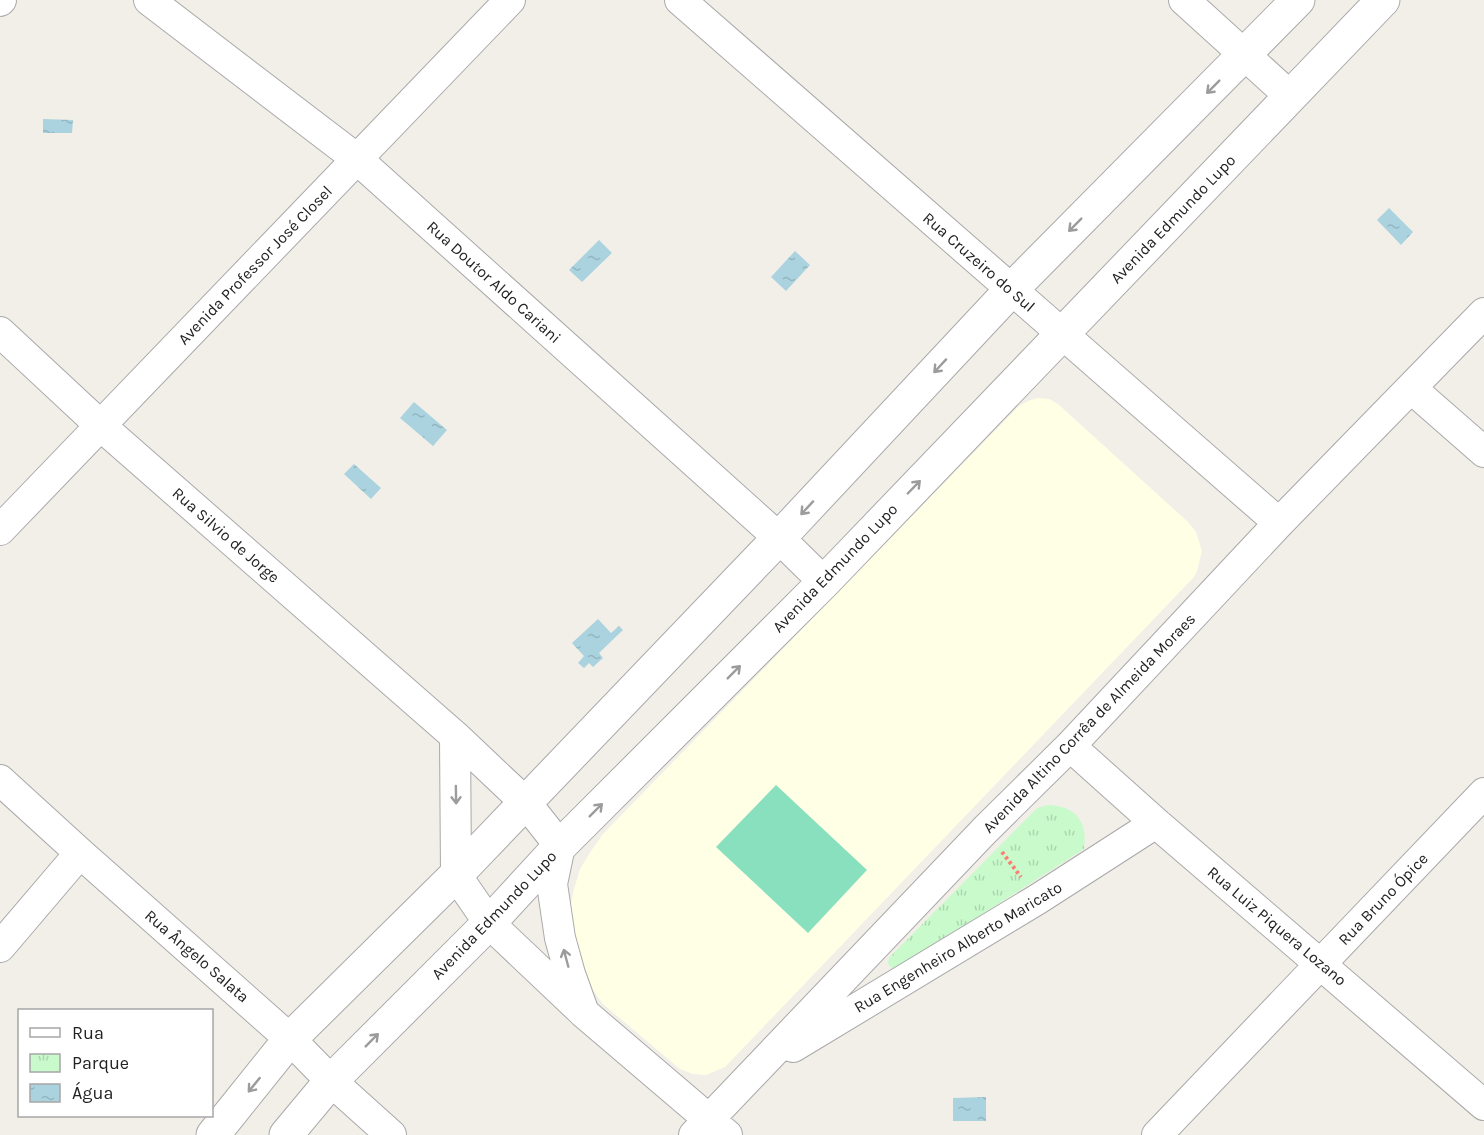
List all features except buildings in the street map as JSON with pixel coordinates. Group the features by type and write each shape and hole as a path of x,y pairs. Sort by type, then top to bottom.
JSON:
{"street":[{"name":"Rua Doutor Aldo Cariani","path":"149,0 357,159 779,538 824,582"},
{"name":"Avenida Professor José Closel","path":"0,530 510,0"},
{"name":"Rua Cruzeiro do Sul","path":"680,0 1279,523"},
{"path":"1184,0 1291,97"},
{"path":"213,1135 290,1039 456,875 779,538 1011,290 1298,0"},
{"name":"Avenida Edmundo Lupo","path":"286,1135 331,1081 489,923 560,846 824,582 1383,0"},
{"name":"Avenida Altino Corrêa de Almeida Moraes","path":"710,1130 759,1068 986,830 1070,746 1279,523 1484,313"},
{"name":"Rua Silvio de Jorge","path":"0,332 101,426 455,736 526,802 560,846"},
{"path":"1412,389 1484,452"},
{"path":"455,736 456,875 489,923 710,1130"},
{"name":"Rua Luiz Piquera Lozano","path":"1070,746 1156,823 1484,1105"},
{"name":"Rua Ângelo Salata","path":"0,780 290,1039 331,1081 391,1135"},
{"name":"Rua Bruno Ópice","path":"1157,1135 1484,793"},
{"name":"Rua Engenheiro Alberto Maricato","path":"759,1068 1038,899 1156,823"},
{"path":"560,846 552,884 560,938 584,1013"},
{"path":"0,947 80,853"}],"path":[{"path":"986,830 1038,899"}],"shaded area":[{"path":"1038,398 1049,399 1058,404 1188,522 1196,532 1202,551 1194,577 725,1067 706,1075 693,1074 680,1069 603,1004 591,988 574,951 570,909 580,869 603,834 1019,406"}],"green space":[{"path":"776,785 867,870 808,933 716,847"},
{"path":"1048,805 1066,808 1078,817 1084,831 1084,849 898,968 892,968 888,964 889,958 1037,808"}],"water":[{"path":"43,119 73,120 72,133 43,133"},
{"path":"1389,208 1413,232 1401,245 1377,220"},
{"path":"599,240 612,253 582,282 569,270"},
{"path":"795,251 810,265 786,291 771,277"},
{"path":"414,402 447,430 433,446 400,418"},
{"path":"354,464 381,488 371,499 344,474"},
{"path":"598,619 611,633 619,626 623,630 599,653 603,658 593,667 589,663 584,668 578,663 584,656 572,643"},
{"path":"986,1097 986,1121 953,1121 953,1098"}]}
